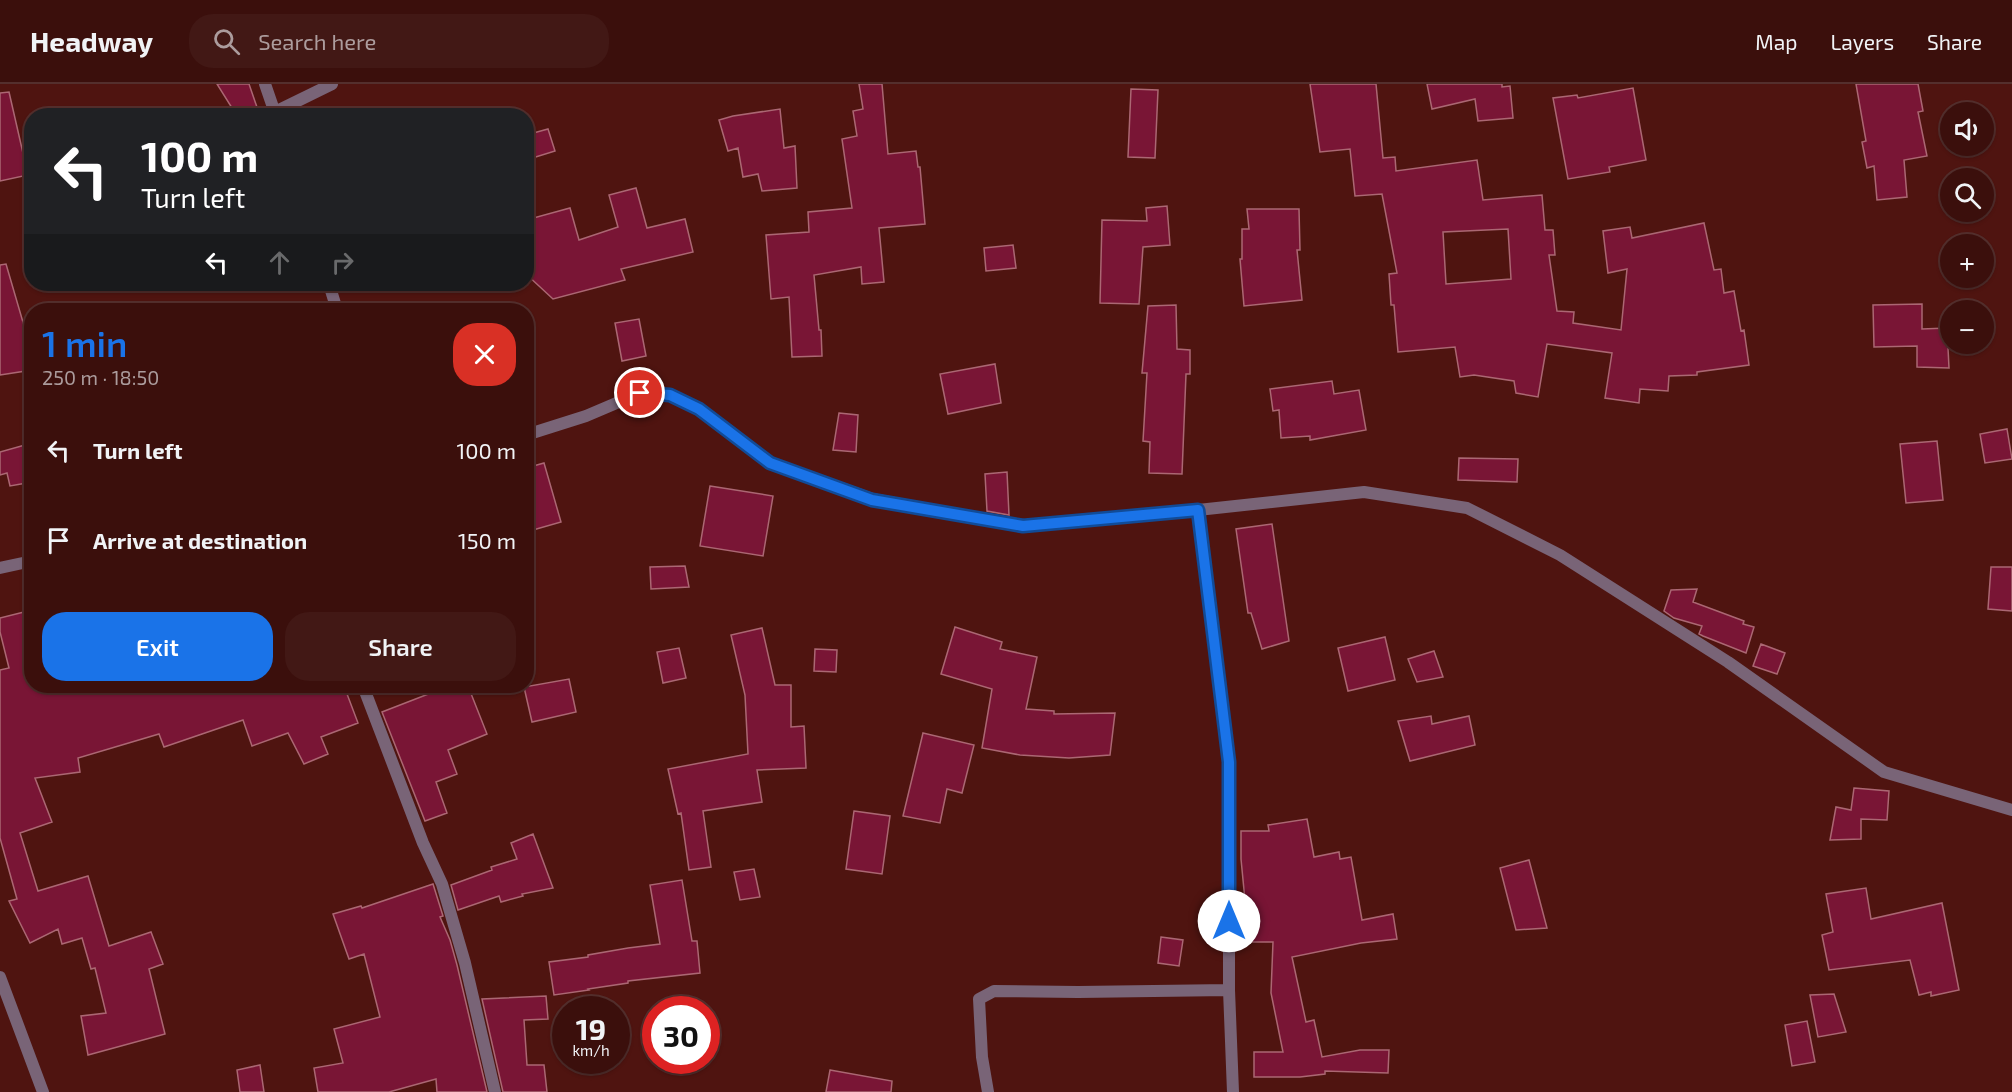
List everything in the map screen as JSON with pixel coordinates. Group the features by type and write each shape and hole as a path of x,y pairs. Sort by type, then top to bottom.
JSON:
{"street":[{"path":"265,84 273,108"},
{"path":"286,108 332,84"},
{"path":"534,432 586,416 640,393 670,395 699,409 770,463 872,500 1023,526 1364,492 1467,508 1560,555 1728,662 1884,772 2012,810"},
{"path":"1198,510 1229,762 1229,990 1233,1092"},
{"path":"0,568 24,563"},
{"path":"366,693 442,884 465,963 495,1092"},
{"path":"0,977 43,1092"},
{"path":"988,1092 982,1058 979,999 994,991 1229,990"}],"building":[{"path":"217,84 249,84 257,108 232,108"},
{"path":"859,84 882,84 888,154 916,151 918,167 920,167 925,224 879,228 884,282 862,284 861,267 814,275 822,356 792,357 789,297 771,299 766,235 809,232 808,212 852,208 842,139 857,136 853,111 863,109"},
{"path":"1310,84 1376,84 1383,158 1395,157 1396,171 1477,160 1483,200 1542,195 1545,230 1553,230 1555,255 1549,255 1557,311 1574,312 1573,323 1621,330 1627,269 1608,273 1603,231 1630,227 1632,238 1704,223 1714,270 1721,269 1724,293 1734,291 1741,331 1744,330 1749,365 1697,372 1697,375 1669,376 1668,391 1640,389 1639,403 1605,398 1612,353 1547,344 1538,397 1516,393 1514,381 1474,375 1460,377 1455,347 1398,352 1389,274 1397,273 1382,194 1355,196 1350,149 1320,152","holes":["1508,229 1511,279 1446,284 1443,232"]},
{"path":"1427,84 1502,84 1502,87 1510,86 1513,118 1478,121 1475,99 1432,109"},
{"path":"1856,84 1918,84 1923,111 1918,112 1927,156 1904,160 1907,197 1877,200 1874,166 1867,168 1862,142 1866,141"},
{"path":"1633,88 1646,160 1609,167 1610,172 1568,179 1553,98 1577,95 1578,98"},
{"path":"1131,89 1158,90 1155,158 1128,157"},
{"path":"9,92 24,158 24,176 0,181 0,93"},
{"path":"780,109 784,148 795,146 797,188 762,191 758,174 743,177 738,148 728,151 719,120"},
{"path":"548,129 555,151 534,158 534,133"},
{"path":"636,188 647,228 685,219 693,252 621,269 625,280 553,299 534,281 534,218 570,208 579,240 618,227 609,195"},
{"path":"1167,206 1170,245 1143,247 1139,304 1100,303 1102,220 1147,221 1146,208"},
{"path":"1247,209 1299,209 1300,250 1297,250 1302,300 1244,306 1240,259 1242,259 1242,229 1249,229"},
{"path":"1013,245 1016,268 986,271 984,248"},
{"path":"6,264 24,326 24,371 0,375 0,265"},
{"path":"1922,304 1922,329 1940,328 1940,354 1948,354 1949,368 1917,367 1917,346 1874,347 1873,305"},
{"path":"1176,305 1177,349 1190,350 1190,374 1186,374 1182,474 1149,473 1150,442 1143,441 1147,373 1142,373 1148,306"},
{"path":"639,319 646,356 622,361 615,323"},
{"path":"995,364 1001,403 948,414 940,374"},
{"path":"1332,381 1334,394 1359,390 1366,430 1310,440 1310,436 1281,438 1279,410 1273,411 1270,389"},
{"path":"839,413 858,415 856,452 833,450"},
{"path":"2007,429 2012,459 1985,463 1980,434"},
{"path":"1937,441 1943,500 1906,503 1900,444"},
{"path":"24,445 24,483 10,486 7,473 0,475 0,452"},
{"path":"1459,458 1518,459 1517,482 1458,480"},
{"path":"544,463 561,522 534,530 534,466"},
{"path":"1007,472 1009,515 987,511 985,474"},
{"path":"710,486 773,496 763,556 700,546"},
{"path":"1272,524 1289,641 1262,649 1251,613 1248,613 1236,529"},
{"path":"685,566 689,587 651,589 650,567"},
{"path":"1991,567 2012,567 2012,611 1988,609"},
{"path":"1697,589 1693,602 1754,627 1746,653 1699,634 1702,626 1674,618 1664,611 1671,590"},
{"path":"24,612 24,693 347,693 358,723 321,737 328,754 304,764 288,733 252,746 243,720 164,747 159,734 78,758 80,772 35,778 52,822 20,833 38,891 88,876 109,946 151,932 163,964 149,969 165,1034 88,1055 81,1016 106,1013 95,968 91,969 82,938 62,944 58,929 30,943 9,901 17,899 0,838 0,670 9,668 0,632 0,618"},
{"path":"955,627 1002,642 1000,649 1037,657 1026,709 1054,711 1054,714 1115,713 1110,755 1069,758 1020,755 982,748 992,689 941,674"},
{"path":"762,628 775,685 791,685 791,727 804,726 806,768 757,770 762,802 703,811 711,867 689,870 681,813 678,814 668,769 748,754 745,695 731,635"},
{"path":"1385,637 1395,680 1348,691 1338,648"},
{"path":"1761,644 1785,653 1777,674 1753,666"},
{"path":"679,648 686,678 663,683 657,652"},
{"path":"815,649 837,650 836,672 814,671"},
{"path":"1434,651 1443,677 1417,682 1408,659"},
{"path":"569,679 576,712 532,722 525,693 534,693 534,685"},
{"path":"431,693 471,693 487,734 448,750 457,774 436,782 447,813 425,821 382,712"},
{"path":"1431,716 1432,724 1469,716 1475,745 1410,761 1398,721"},
{"path":"923,733 974,745 962,793 947,789 940,823 903,816"},
{"path":"1854,788 1889,791 1887,820 1861,819 1861,839 1830,840 1836,807 1851,810"},
{"path":"854,811 890,816 882,874 846,869"},
{"path":"1307,819 1314,857 1339,852 1340,859 1351,857 1362,920 1393,914 1397,939 1361,943 1292,957 1306,1022 1314,1020 1322,1057 1360,1050 1389,1050 1388,1073 1325,1071 1325,1074 1300,1077 1254,1077 1254,1052 1283,1052 1271,993 1273,942 1249,942 1241,859 1241,831 1269,831 1268,825"},
{"path":"533,834 553,888 522,894 523,896 501,902 499,896 458,910 451,885 492,870 491,867 517,859 511,843"},
{"path":"1529,860 1547,928 1516,930 1500,868"},
{"path":"754,869 760,897 740,900 734,872"},
{"path":"682,880 692,941 697,941 700,973 628,981 628,983 554,995 549,962 660,944 650,885"},
{"path":"433,884 443,916 440,917 457,965 487,1092 437,1092 436,1079 389,1092 318,1092 314,1068 343,1063 334,1029 380,1017 364,954 349,959 333,914 361,906 362,908"},
{"path":"1866,888 1871,919 1942,903 1959,990 1931,996 1931,992 1919,995 1910,960 1829,970 1822,935 1833,932 1826,894"},
{"path":"1161,937 1183,940 1179,966 1158,963"},
{"path":"1834,994 1846,1032 1818,1037 1810,995"},
{"path":"546,996 548,1019 524,1020 527,1065 544,1065 547,1092 503,1092 482,999"},
{"path":"1807,1021 1815,1062 1792,1066 1785,1025"},
{"path":"260,1065 264,1092 240,1092 237,1070"},
{"path":"830,1070 892,1081 891,1092 826,1092"}],"route":[{"path":"640,393 670,395 699,409 770,463 872,500 1023,526 1198,510 1229,762 1229,921"}]}
